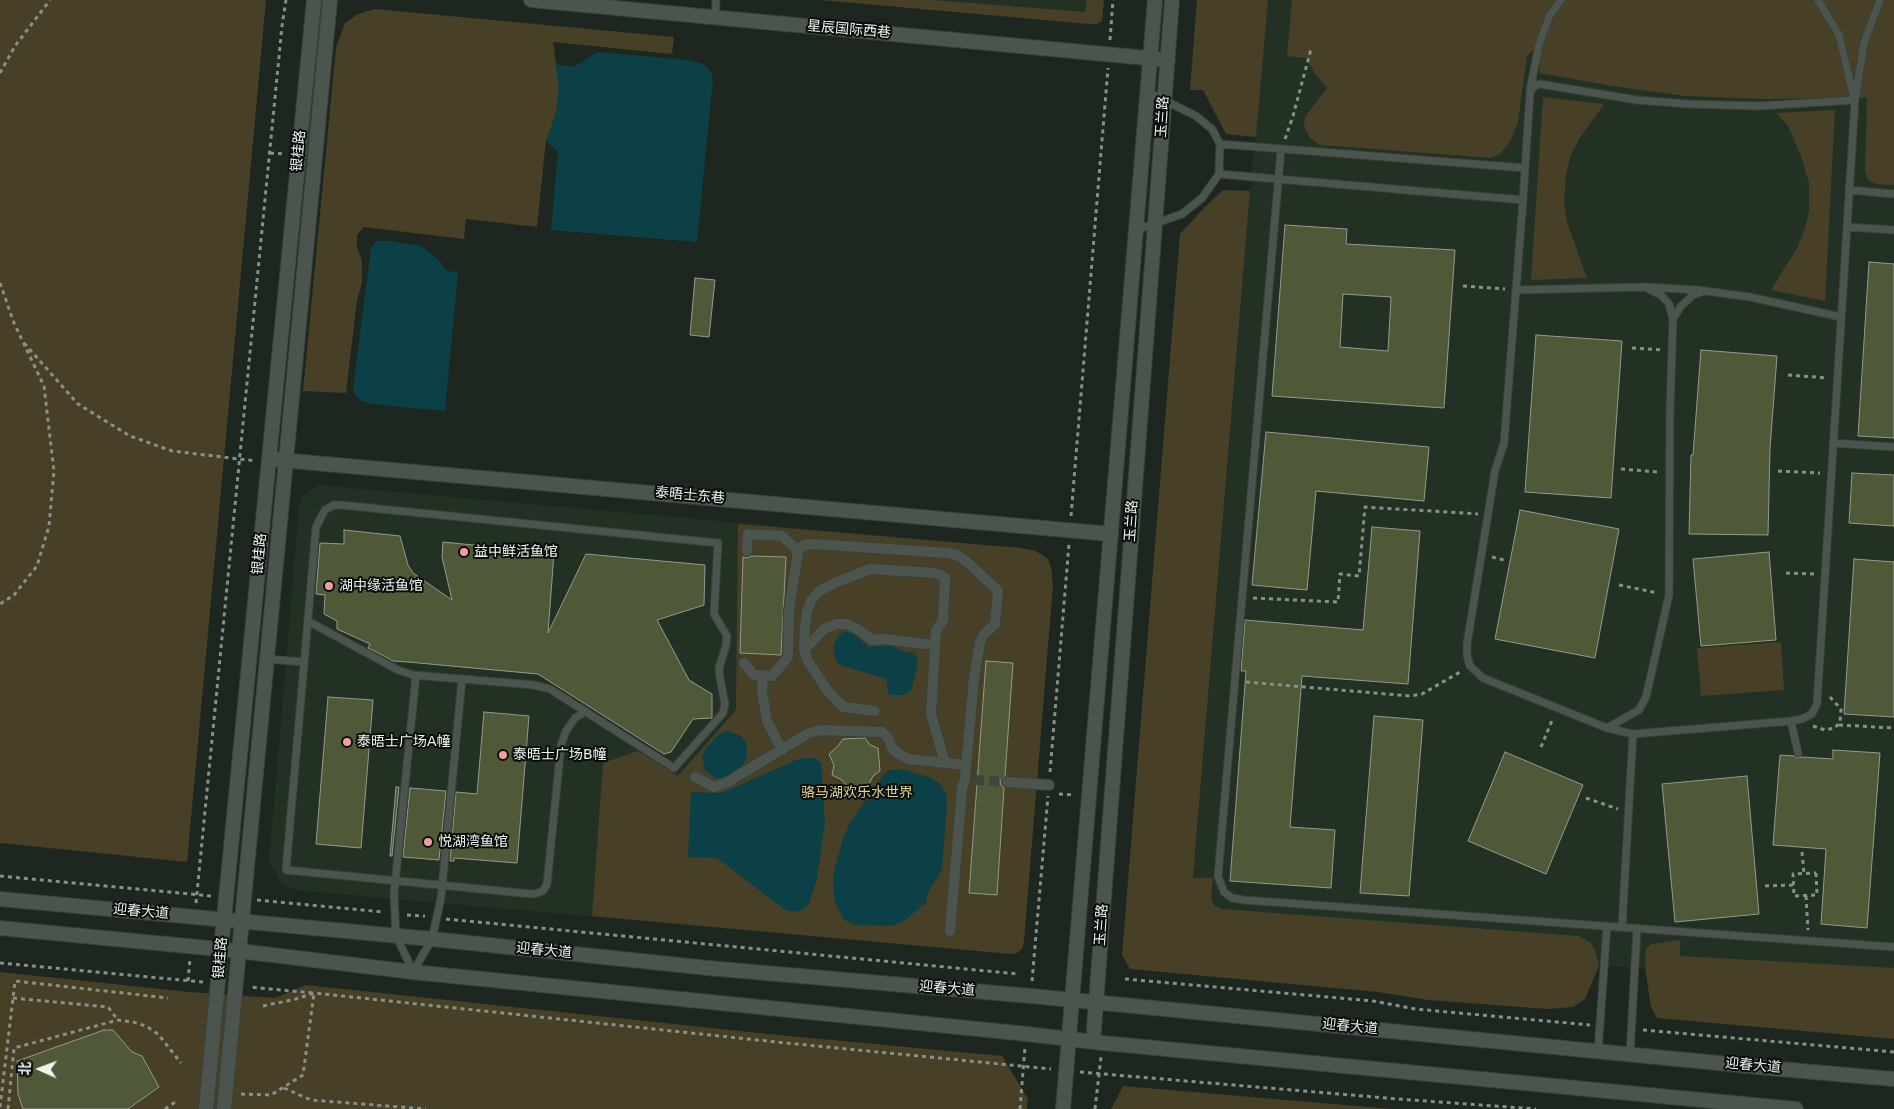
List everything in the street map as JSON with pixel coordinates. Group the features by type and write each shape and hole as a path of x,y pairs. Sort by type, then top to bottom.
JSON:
{"street":[{"name":"银桂路","path":"206,1109 314,0"},
{"name":"银桂路","path":"224,1109 330,0"},
{"name":"星辰国际西巷","path":"531,0 1168,60"},
{"name":"玉兰路","path":"1063,1109 1155,0"},
{"name":"玉兰路","path":"1093,1042 1172,0"},
{"name":"泰晤士东巷","path":"269,461 286,460 1111,534"},
{"path":"747,551 748,534 782,536 798,551"},
{"path":"744,663 754,675 772,676 788,658 790,610 798,551 804,545 814,544 957,555 998,591 995,624 984,634 978,654 966,766 970,779 962,789 950,932"},
{"path":"875,711 843,707 826,690 816,675 804,650 807,612 811,601 819,591 836,582 870,570 934,573 941,575 945,578 943,620 936,631 931,714 945,763"},
{"path":"804,650 824,629 836,624 847,624 872,640 884,639 935,645"},
{"path":"763,676 762,692 767,720 782,750"},
{"path":"695,777 714,787 720,786 809,734 822,730 882,732 888,738 893,750 908,759 966,766"},
{"path":"1007,782 1048,789"},
{"name":"迎春大道","path":"0,900 1894,1078"},
{"path":"0,928 222,949 413,972 1093,1042 1796,1109"}],"lane":[{"path":"715,18 716,0"},
{"path":"1561,0 1549,17 1539,45 1530,93 1504,443 1495,471 1467,644 1467,655 1470,666 1483,678 1607,728 1633,734 1791,721 1802,719 1812,714 1817,704 1855,100 1864,43 1880,0"},
{"path":"1818,0 1838,35 1855,100"},
{"path":"1530,93 1533,87 1540,84 1637,100 1688,104 1758,106 1855,100"},
{"path":"1136,230 1182,214 1202,198 1219,174 1220,144 1212,129 1196,116 1148,92"},
{"path":"1220,144 1525,168"},
{"path":"1281,149 1218,876 1224,892 1232,898 1244,900 1894,947"},
{"path":"1219,174 1523,200"},
{"path":"1849,190 1894,194"},
{"path":"1847,227 1894,230"},
{"path":"1516,290 1646,287 1706,291 1795,306 1842,317"},
{"path":"1607,728 1638,710 1646,697 1669,595 1673,319 1669,304 1661,295 1646,287"},
{"path":"1673,319 1681,306 1694,296 1706,291"},
{"path":"1833,443 1894,447"},
{"path":"308,621 398,670 416,675 534,685 550,689 674,768 723,713 725,704 719,668 727,636 714,614 718,543 341,504 334,505 325,510 316,527 286,870 534,894 543,891 547,884 561,745 566,731 575,718 585,712"},
{"path":"267,659 304,662"},
{"path":"413,972 396,936 394,894 416,675"},
{"path":"413,972 432,940 437,918 442,885 462,679"},
{"path":"1791,721 1798,752"},
{"path":"1622,927 1633,734"},
{"path":"1598,1051 1607,926"},
{"path":"1630,1054 1637,928"}],"path":[{"path":"0,73 15,46 50,0"},
{"path":"194,918 286,0"},
{"path":"1031,996 1114,0"},
{"path":"1281,149 1293,116 1311,49"},
{"path":"0,283 14,323 44,386 54,470 49,526 37,566 14,595 0,604"},
{"path":"1463,286 1516,290"},
{"path":"22,340 78,404 130,436 172,451 269,461"},
{"path":"1632,348 1672,351"},
{"path":"1788,375 1837,378"},
{"path":"1621,470 1670,473"},
{"path":"1778,471 1832,474"},
{"path":"1242,597 1338,602 1340,574 1359,576 1364,507 1488,515"},
{"path":"1786,572 1825,574"},
{"path":"1620,585 1669,595"},
{"path":"1235,681 1410,696 1432,690 1470,666"},
{"path":"1802,719 1824,730 1835,728 1842,718 1841,709 1836,702 1818,685"},
{"path":"1541,747 1557,708"},
{"path":"1838,725 1894,728"},
{"path":"1048,789 1088,796"},
{"path":"1586,798 1628,813"},
{"path":"1802,852 1804,874"},
{"path":"1816,873 1817,895 1794,896 1793,874 1804,874 1816,873"},
{"path":"0,876 226,897"},
{"path":"1765,886 1794,885"},
{"path":"1806,896 1808,941"},
{"path":"244,899 1018,974"},
{"path":"188,981 192,946"},
{"path":"0,963 169,979"},
{"path":"1125,979 1373,1001 1416,1009 1600,1026"},
{"path":"0,1107 15,981 168,998"},
{"path":"226,1093 271,1096 303,1075 314,993"},
{"path":"262,1006 314,993 1116,1076 1536,1109"},
{"path":"13,998 108,1007 118,1020"},
{"path":"8,1109 14,1048 118,1020 146,1026 158,1034 181,1063"},
{"path":"1631,1029 1894,1052"},
{"path":"1020,1109 1027,1034"},
{"path":"283,1088 311,1100 426,1109"},
{"path":"165,1109 178,1100"}],"shaded area":[{"path":"887,0 1104,0 1102,21"},
{"path":"1268,0 1894,0 1894,993 1645,968 1599,966 1190,918 1250,191"},
{"path":"320,485 1020,548 993,952 303,891 292,889 282,884 269,862 299,505 303,496 311,489"}],"green space":[{"path":"0,0 266,0 187,862 0,843"},
{"path":"820,0 932,0 1085,12 1087,0 1104,0 1102,21 1097,24 1089,24"},
{"path":"1197,0 1268,0 1256,137 1226,134 1203,90 1190,90"},
{"path":"1292,0 1894,0 1894,185 1876,184 1868,180 1865,171 1867,98 1763,99 1686,96 1612,86 1540,73 1538,45 1527,56 1518,121 1514,132 1509,143 1501,153 1492,158 1320,145 1310,138 1304,127 1305,117 1327,88 1316,75 1306,58 1287,56"},
{"path":"375,9 674,37 672,54 553,42 559,85 557,109 546,140 537,227 466,219 464,239 364,227 357,235 357,247 362,261 362,283 357,300 346,393 303,391 336,48 345,23 358,14"},
{"path":"1543,97 1604,104 1579,139 1570,157 1566,175 1564,202 1567,222 1587,278 1531,280"},
{"path":"1835,110 1825,301 1771,290 1797,248 1809,211 1809,183 1801,156 1788,126 1776,113"},
{"path":"1223,190 1250,191 1193,878 1213,878 1211,898 1214,905 1221,909 1579,936 1590,942 1595,950 1599,966 1585,999 1573,1007 1548,1009 1428,1000 1378,992 1130,969 1122,955 1180,234"},
{"name":"骆马湖欢乐水世界","path":"738,524 1020,548 1036,551 1048,559 1053,585 1024,941 1022,949 1017,953 1011,954 592,916 603,763 638,751 678,776 736,710"},
{"path":"1781,642 1784,690 1701,696 1697,648"},
{"path":"1680,940 1680,956 1894,968 1894,1039 1657,1018 1651,1007 1645,968 1646,949 1651,944"},
{"path":"0,972 189,992 275,998 306,985 768,1034 1002,1056 1028,1099 1027,1109 0,1109"},
{"path":"1123,1086 1392,1109 1111,1109"}],"water":[{"path":"597,52 688,60 703,64 710,70 713,79 697,242 551,230 558,152 546,140 557,109 559,85 555,64 574,67"},
{"path":"376,241 390,241 421,246 439,260 446,270 458,273 445,411 372,404 362,401 356,396 353,388 371,248"},
{"path":"844,632 851,632 869,647 889,645 914,653 918,664 911,691 904,695 891,695 888,693 887,682 884,678 840,665 836,660 833,648 838,635"},
{"path":"727,731 741,736 747,744 745,762 738,771 721,779 715,778 705,771 702,757 705,750 718,735"},
{"path":"804,758 814,758 821,763 825,822 817,878 809,904 803,910 793,912 784,909 717,858 688,857 691,792 722,793"},
{"path":"901,769 929,777 939,783 946,793 947,807 942,868 928,892 926,903 905,920 893,926 855,925 844,919 835,903 834,871 842,842 850,823 884,774 890,770"}],"building":[{"path":"1285,225 1347,229 1346,244 1455,250 1444,408 1272,396","holes":["1343,294 1391,297 1388,351 1340,347"]},
{"path":"1869,262 1894,264 1894,438 1858,436"},
{"path":"695,278 715,280 709,337 690,335"},
{"path":"1536,335 1622,341 1611,498 1525,492"},
{"path":"1701,350 1777,356 1770,448 1768,535 1689,534 1691,455 1693,455"},
{"path":"1266,432 1429,447 1424,501 1316,491 1307,590 1252,585"},
{"path":"1852,473 1894,475 1894,526 1849,523"},
{"path":"1520,510 1619,529 1595,658 1495,639"},
{"path":"1372,527 1420,531 1408,684 1302,676 1290,827 1335,830 1331,888 1230,881 1246,671 1241,671 1245,620 1363,630"},
{"path":"344,530 400,536 408,565 413,573 452,600 442,557 443,542 554,553 548,633 586,554 705,565 704,605 657,620 689,680 712,694 712,718 693,719 671,752 664,754 538,674 393,661 368,648 370,644 337,629 337,621 324,614 325,595 316,594 320,543 344,544"},
{"path":"1769,552 1776,640 1701,646 1693,559"},
{"path":"743,557 786,557 781,655 740,653"},
{"path":"1854,559 1894,562 1894,717 1844,714"},
{"path":"986,661 1013,663 1005,776 1000,781 1004,788 997,895 969,893"},
{"name":"泰晤士广场A幢","path":"328,697 373,700 361,848 316,844"},
{"name":"泰晤士广场B幢","path":"484,712 529,716 517,863 454,858 454,861 450,861 456,792 477,794"},
{"path":"1374,716 1423,720 1409,896 1360,893"},
{"path":"865,738 870,745 878,748 880,771 873,776 868,786 858,785 849,788 842,780 832,775 834,765 829,754 843,739"},
{"path":"1833,750 1880,753 1867,928 1821,924 1826,849 1773,845 1780,755 1797,758 1833,759"},
{"path":"1505,752 1583,785 1546,874 1468,841"},
{"path":"1747,776 1759,914 1675,922 1662,784"},
{"path":"396,787 399,787 392,856 390,856"},
{"path":"410,788 446,791 439,860 403,857"},
{"path":"104,1030 113,1030 132,1052 142,1056 159,1087 128,1109 23,1109 18,1094 17,1061"}],"tunnel":[{"path":"974,780 1007,782"}],"place":[{"name":"益中鲜活鱼馆","path":"464,552"},
{"name":"湖中缘活鱼馆","path":"329,586"},
{"name":"泰晤士广场A幢","path":"347,742"},
{"name":"泰晤士广场B幢","path":"503,755"},
{"name":"悦湖湾鱼馆","path":"428,842"}]}
